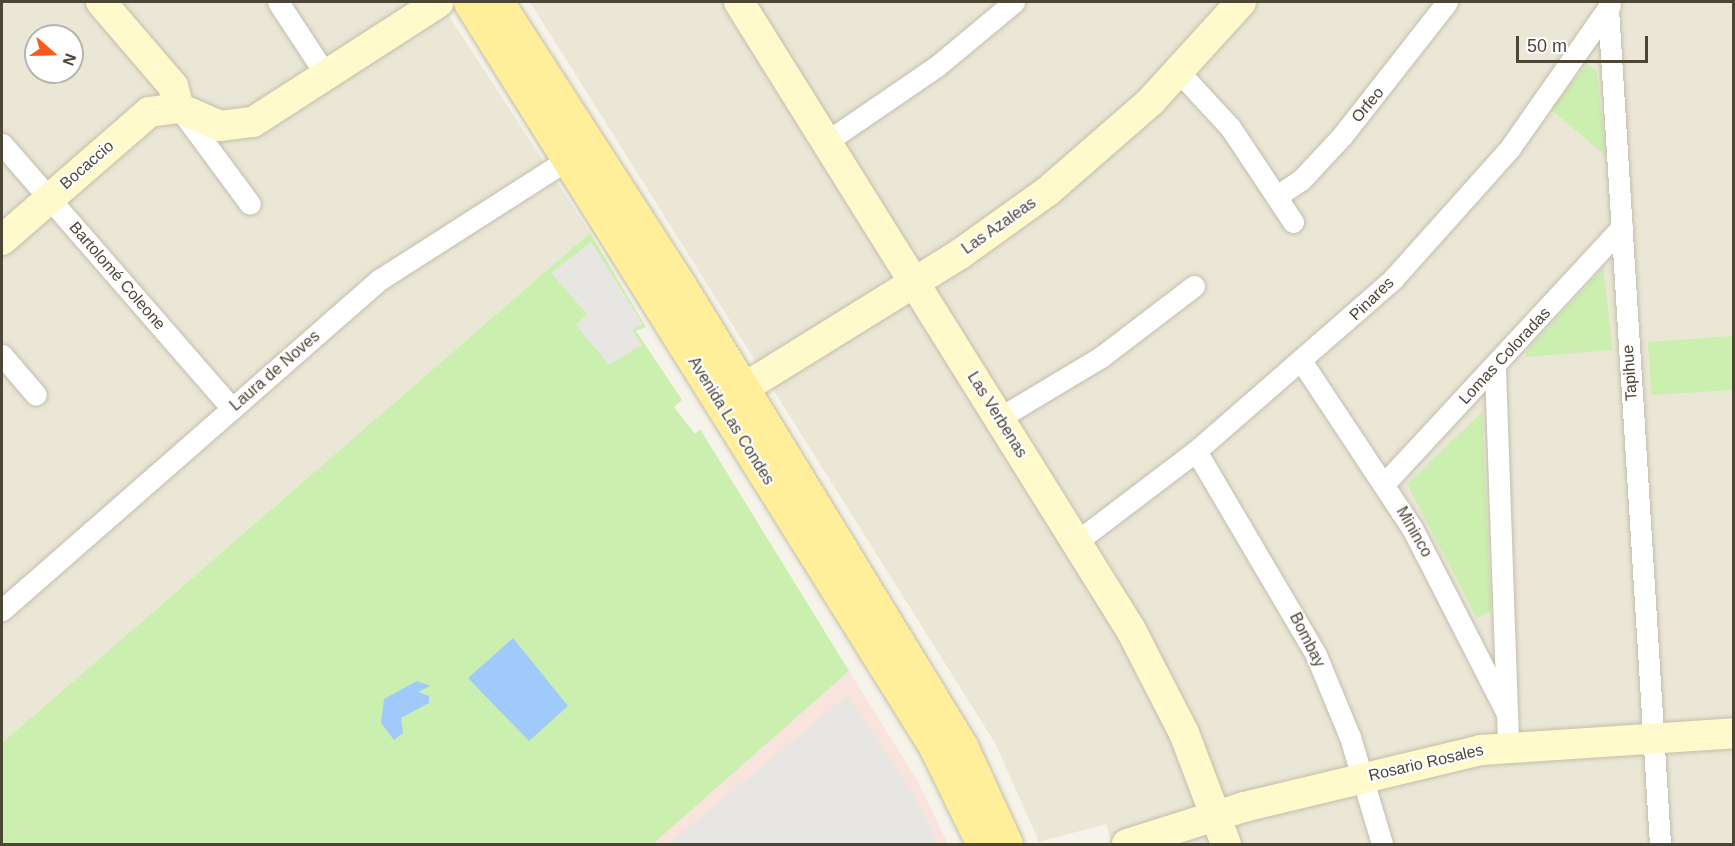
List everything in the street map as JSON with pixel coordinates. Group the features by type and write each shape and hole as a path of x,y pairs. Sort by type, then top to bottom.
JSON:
{"main road":[{"name":"Avenida Las Condes","path":"470,2 568,159 730,397 961,746 1006,844"},
{"name":"Avenida Las Condes","path":"497,2 680,286 730,397 935,746 983,844"}],"street":[{"path":"101,2 173,86 179,108 250,204"},
{"path":"278,2 326,75"},
{"path":"179,108 220,126 242,126 439,2"},
{"path":"826,142 937,66 1014,2"},
{"name":"Las Azaleas","path":"730,397 914,282 1048,191 1179,72 1241,2"},
{"name":"Orfeo","path":"1277,196 1301,180 1342,136 1447,2"},
{"name":"Las Verbenas","path":"743,3 826,142 1076,542 1165,692 1217,815 1226,844"},
{"name":"Tapihue","path":"1610,5 1660,844"},
{"name":"Pinares","path":"1076,542 1196,451 1302,362 1393,279 1474,192 1544,103 1610,5"},
{"path":"1179,72 1230,127 1293,222"},
{"name":"Bocaccio","path":"2,240 141,118 179,108"},
{"name":"Bartolomé Coleone","path":"2,144 232,409"},
{"name":"Laura de Noves","path":"2,610 393,269 568,159"},
{"name":"Lomas Coloradas","path":"1385,483 1495,369 1622,227"},
{"path":"999,418 1101,357 1194,286"},
{"path":"2,355 36,395"},
{"name":"Mininco","path":"1302,362 1385,483 1443,582 1507,714"},
{"name":"Mininco","path":"1495,369 1508,746"},
{"name":"Bombay","path":"1196,451 1300,625 1364,778 1382,844"},
{"name":"Rosario Rosales","path":"1127,844 1217,815 1364,778 1508,746 1734,733"}],"shaded area":[{"path":"2,2 440,2 590,233 2,743"},
{"path":"530,2 1733,2 1733,844 1112,844 1106,824 1039,842 995,743"},
{"path":"591,242 643,324 632,330 642,345 609,365 576,325 587,314 551,273"},
{"path":"849,671 917,780 948,844 653,844"},
{"path":"848,695 914,795 937,844 668,844"}],"green space":[{"path":"1588,64 1597,72 1605,155 1550,109"},
{"path":"590,233 646,327 636,331 682,400 674,407 695,434 700,429 849,671 653,844 2,844 2,743"},
{"path":"1603,268 1613,350 1526,357 1526,352"},
{"path":"1733,336 1733,390 1651,395 1648,342"},
{"path":"1482,412 1491,611 1477,618 1407,484"}],"water":[{"path":"513,638 568,706 529,741 468,678"},
{"path":"417,681 430,686 418,692 429,696 429,703 401,718 403,733 394,740 381,723 384,699"}]}
